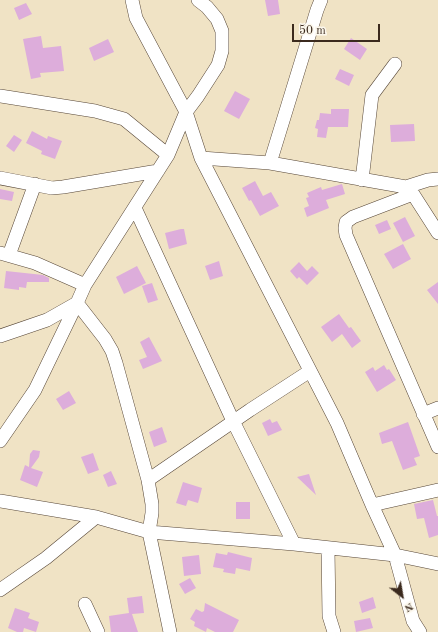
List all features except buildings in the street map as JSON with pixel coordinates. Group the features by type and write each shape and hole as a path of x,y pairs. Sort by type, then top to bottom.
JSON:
{"street":[{"path":"132,0 136,18 186,112 201,158 337,423 395,555 413,621 420,632"},
{"path":"0,442 35,390 85,286 168,155 186,112 218,66 222,51 222,31 217,19 198,0"},
{"path":"270,163 321,0"},
{"path":"362,180 372,95 395,64"},
{"path":"0,96 95,111 124,119 168,155"},
{"path":"201,158 270,163 362,180 409,191 438,233"},
{"path":"0,178 52,188 158,171"},
{"path":"438,179 428,180 409,191 353,217 346,222 345,228 346,235 438,447"},
{"path":"35,184 4,254 35,263 85,286"},
{"path":"135,208 232,421 294,544"},
{"path":"0,336 47,320 77,303"},
{"path":"77,303 105,339 112,351 148,480 152,508 149,532 170,632"},
{"path":"148,480 232,421 310,371"},
{"path":"423,414 438,408"},
{"path":"372,505 438,490"},
{"path":"0,501 96,517 149,532 294,544 328,549 395,555 438,564"},
{"path":"0,590 46,558 96,517"},
{"path":"328,549 329,616 334,632"},
{"path":"85,604 98,632"}]}
